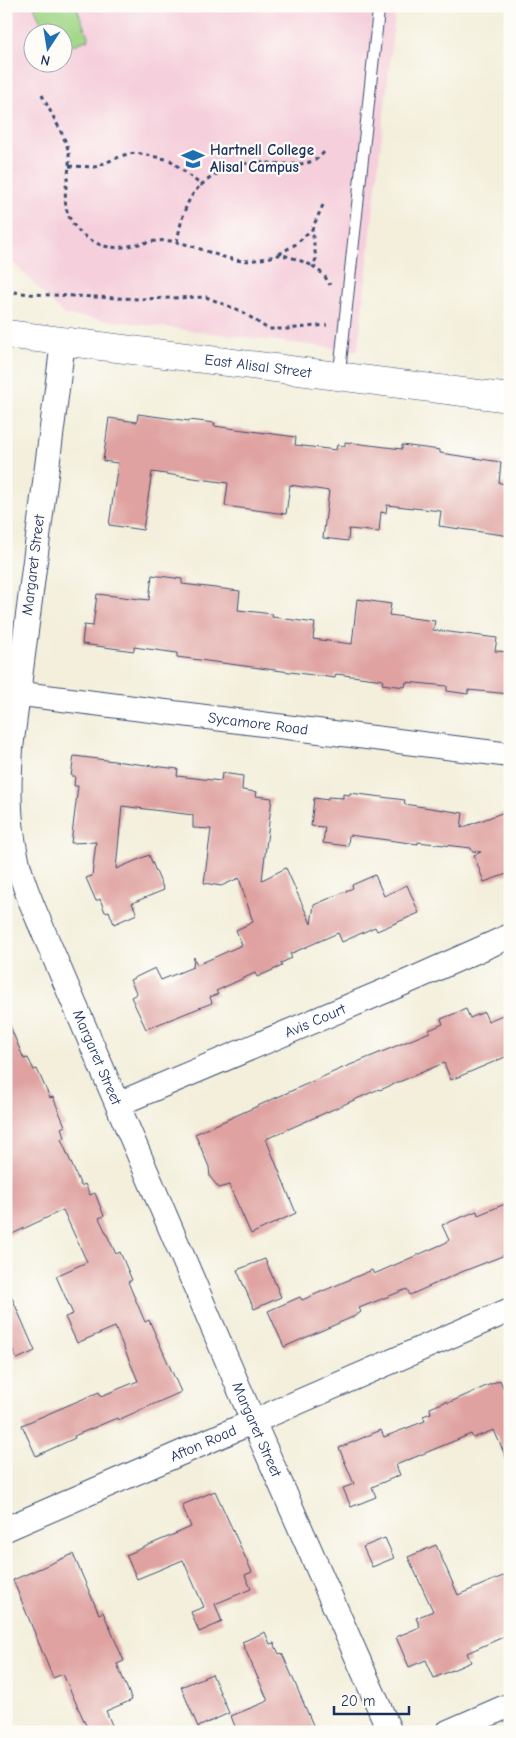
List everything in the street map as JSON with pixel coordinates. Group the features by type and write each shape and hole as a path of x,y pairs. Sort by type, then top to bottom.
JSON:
{"street":[{"name":"East Alisal Street","path":"6,334 510,398"},
{"name":"Margaret Street","path":"62,342 12,693 9,780 15,852 29,899 253,1420 390,1732"},
{"name":"Sycamore Road","path":"12,693 510,754"},
{"name":"Avis Court","path":"118,1104 510,936"},
{"name":"Afton Road","path":"6,1529 253,1420 510,1310"},
{"path":"448,1732 510,1705"}],"lane":[{"path":"339,376 379,6"}],"path":[{"path":"42,95 69,152 66,210 74,225 86,237 102,245 121,248 150,241 177,242 217,256 239,261 249,261 277,255 296,244 312,229 323,206"},
{"path":"177,242 185,209 195,190 225,169 236,165 261,162 306,163 314,161 324,152"},
{"path":"69,166 95,167 124,155 135,153 170,160 201,185"},
{"path":"312,229 316,259 313,266"},
{"path":"277,255 290,257 313,266 324,275 331,286 348,298"},
{"path":"6,291 30,294 140,299 206,297 241,311 268,329 287,330 345,322"}],"shaded area":[{"name":"Hartnell College Alisal Campus","path":"6,6 396,6 358,351 64,315 6,255"}],"green space":[{"path":"34,6 76,6 89,39 72,46 72,22 41,22"}],"building":[{"path":"138,414 215,423 214,426 296,437 295,445 336,450 337,445 345,446 345,442 402,449 402,445 440,450 440,453 501,462 499,483 510,484 510,536 439,526 441,511 387,505 386,513 381,512 379,532 349,529 348,541 323,538 329,491 290,485 286,514 225,506 228,483 152,472 143,530 109,525 118,463 103,461 109,418 137,422"},
{"path":"152,575 182,579 182,584 240,591 238,610 273,614 272,617 315,623 313,639 352,644 357,599 391,604 389,615 435,621 433,630 497,638 495,651 510,652 510,694 468,690 468,694 447,691 447,686 406,682 405,687 382,684 383,680 336,674 335,678 177,657 177,653 134,647 134,651 82,644 84,625 93,626 97,594 149,600"},
{"path":"74,756 178,769 177,776 221,781 222,773 243,776 242,790 257,792 256,796 272,798 262,880 286,868 311,924 314,905 353,888 352,885 375,875 384,896 407,885 419,913 377,931 375,927 342,942 338,933 290,954 292,958 281,963 282,966 257,977 255,973 216,991 218,994 210,997 212,1003 146,1029 131,997 137,994 130,980 155,968 161,980 193,967 194,957 197,965 242,945 236,930 253,922 239,878 221,886 204,883 211,829 193,828 193,815 122,806 116,869 149,855 164,890 132,903 137,914 114,924 109,911 105,912 100,899 96,901 86,878 92,876 96,842 71,843 78,786 74,786 75,776 71,776"},
{"path":"350,793 405,800 404,804 463,813 461,828 510,810 510,873 484,882 474,855 481,852 472,851 471,848 418,842 418,844 349,835 348,846 323,843 325,827 311,826 314,798 328,800 328,797 343,798 343,794 349,795"},
{"path":"466,1009 470,1018 484,1012 488,1021 510,1012 510,1055 451,1080 444,1063 379,1089 266,1139 296,1213 251,1234 229,1185 219,1188 210,1177 209,1167 195,1134 338,1070 430,1032 429,1030 443,1024 441,1019"},
{"path":"6,1017 24,1059 28,1058 34,1070 37,1069 50,1098 53,1097 65,1126 61,1128 65,1137 61,1139 81,1186 85,1184 90,1195 95,1193 104,1216 99,1218 116,1254 120,1252 132,1280 128,1282 145,1322 149,1320 181,1392 118,1420 117,1418 74,1436 75,1438 36,1456 22,1425 99,1392 101,1396 138,1381 115,1327 77,1343 65,1317 73,1314 56,1276 87,1262 63,1210 6,1237"},
{"path":"510,1202 510,1253 410,1295 407,1289 359,1308 361,1312 355,1316 284,1347 268,1311 300,1297 302,1300 372,1270 374,1274 445,1243 449,1240 442,1225 477,1211 478,1215"},
{"path":"265,1259 281,1297 254,1309 237,1270"},
{"path":"6,1284 35,1351 17,1359 6,1336"},
{"path":"500,1380 510,1403 510,1467 494,1430 473,1438 471,1434 396,1465 400,1475 372,1487 376,1497 351,1507 343,1488 354,1484 339,1448 381,1430 384,1437 425,1421 423,1416 431,1413 430,1408 447,1401 448,1403"},
{"path":"215,1491 252,1572 245,1575 251,1589 215,1604 222,1622 199,1632 191,1612 204,1607 183,1560 137,1579 126,1555 191,1527 182,1505"},
{"path":"385,1538 394,1558 372,1567 363,1547"},
{"path":"436,1545 458,1595 510,1573 510,1634 467,1653 471,1662 434,1678 426,1660 409,1667 396,1637 420,1627 416,1618 433,1611 408,1557"},
{"path":"73,1554 99,1614 103,1612 124,1661 117,1664 132,1700 106,1711 115,1732 89,1732 63,1674 53,1678 13,1580"},
{"path":"265,1632 270,1644 274,1643 279,1654 282,1653 316,1732 237,1732 231,1716 268,1701 242,1642"},
{"path":"212,1674 229,1713 198,1727 181,1687"}],"place":[{"name":"Hartnell College Alisal Campus","path":"193,159"}]}
